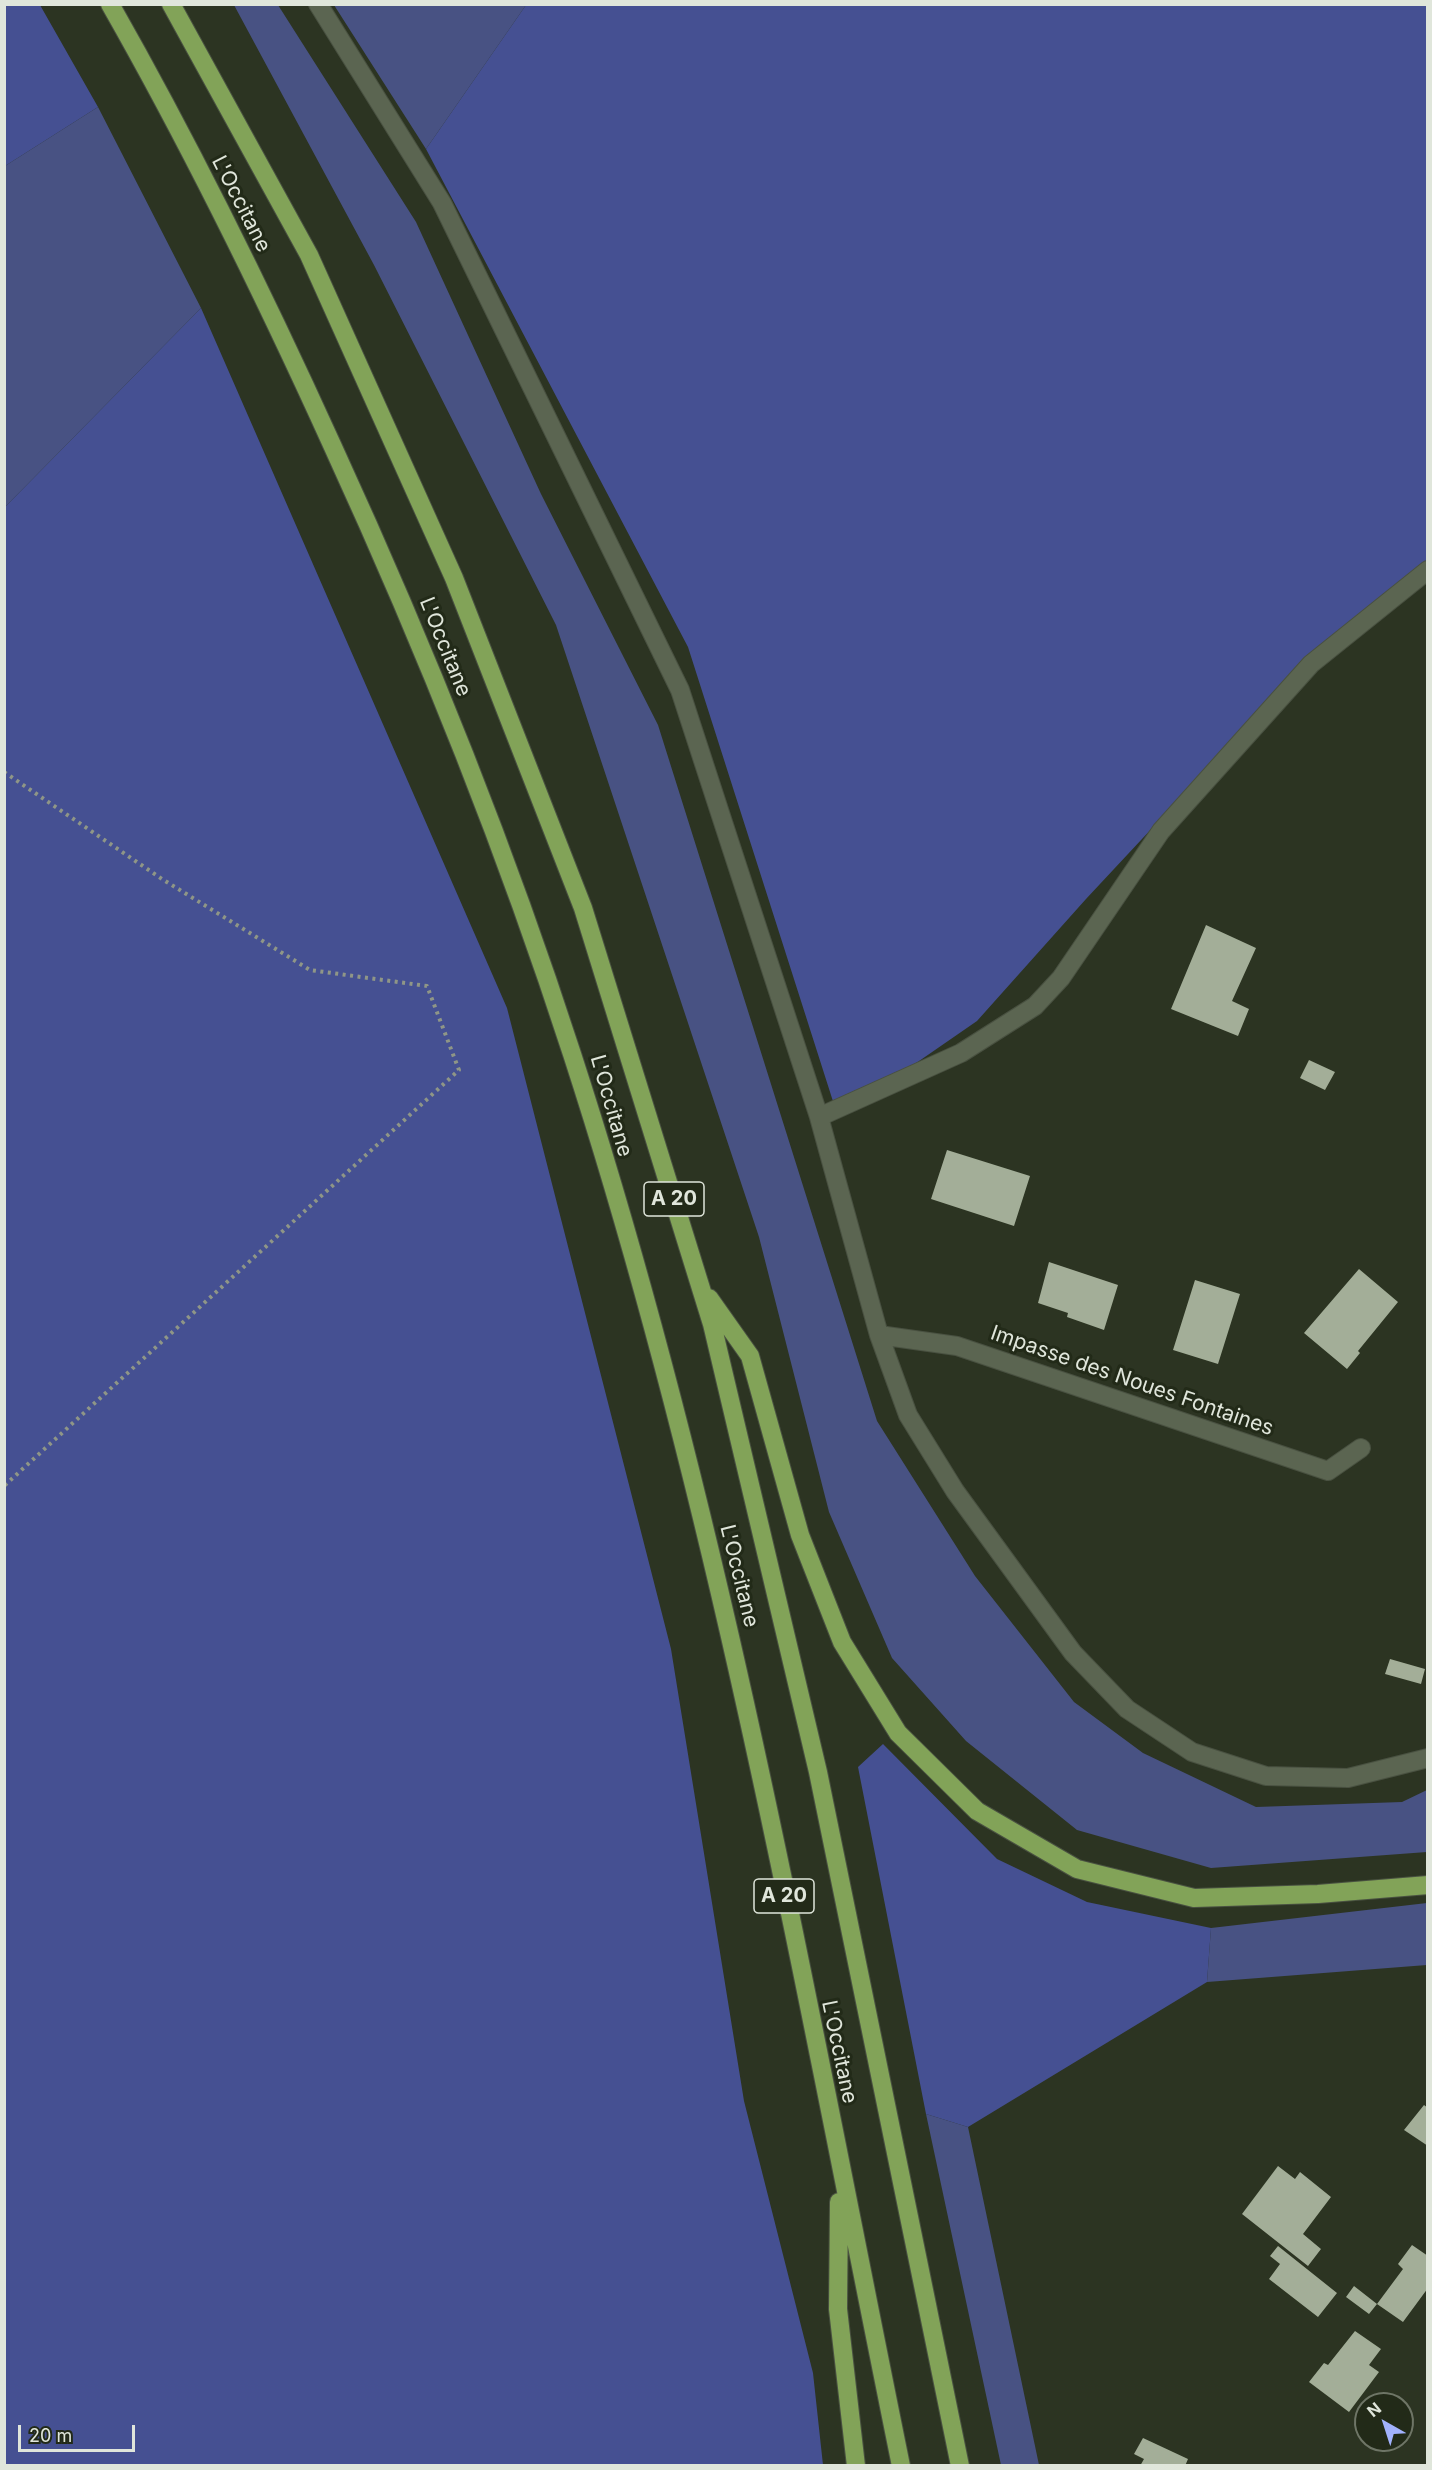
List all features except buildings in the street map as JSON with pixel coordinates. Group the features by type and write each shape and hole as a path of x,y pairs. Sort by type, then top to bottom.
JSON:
{"highway":[{"name":"L'Occitane","path":"110,4 156,86 272,314 395,582 478,787 573,1055 650,1317 729,1625 901,2466"},
{"name":"L'Occitane","path":"171,4 309,255 454,578 583,908 701,1286 818,1772 960,2466"},
{"path":"701,1286 750,1356 800,1535 842,1642 898,1733 977,1811 1077,1869 1194,1898 1318,1894 1428,1885"},
{"path":"840,2167 838,2309 856,2466"}],"street":[{"path":"318,4 442,203 680,690 819,1117 879,1335 909,1415 955,1491 1073,1653 1127,1709 1192,1752 1266,1776 1348,1778 1428,1758"},
{"path":"819,1117 961,1053 1035,1006 1061,978 1161,831 1176,813 1311,664 1428,570"},
{"name":"Impasse des Noues Fontaines","path":"879,1335 957,1346 1328,1471 1361,1448"}],"path":[{"path":"4,772 162,879 310,970 427,986 459,1070 4,1486"}],"shaded area":[{"path":"5,4 40,5 98,107 5,166"},
{"path":"234,5 278,5 416,222 541,494 658,725 877,1421 975,1576 1074,1702 1143,1753 1256,1807 1402,1802 1427,1790 1427,1852 1211,1868 1077,1830 966,1741 892,1658 829,1512 759,1237 556,625 374,265"},
{"path":"334,5 526,5 426,149"},
{"path":"526,5 1427,5 1427,572 1322,646 1086,899 977,1021 838,1117 688,647 426,149"},
{"path":"98,107 201,308 5,507 5,166"},
{"path":"201,308 507,1008 671,1649 744,2101 813,2373 823,2465 5,2465 5,507"},
{"path":"883,1744 997,1859 1087,1902 1211,1928 1207,1982 968,2127 926,2114 858,1767"},
{"path":"1427,1903 1427,1965 1207,1982 1211,1928"},
{"path":"926,2114 968,2127 1039,2465 1001,2465"}]}
